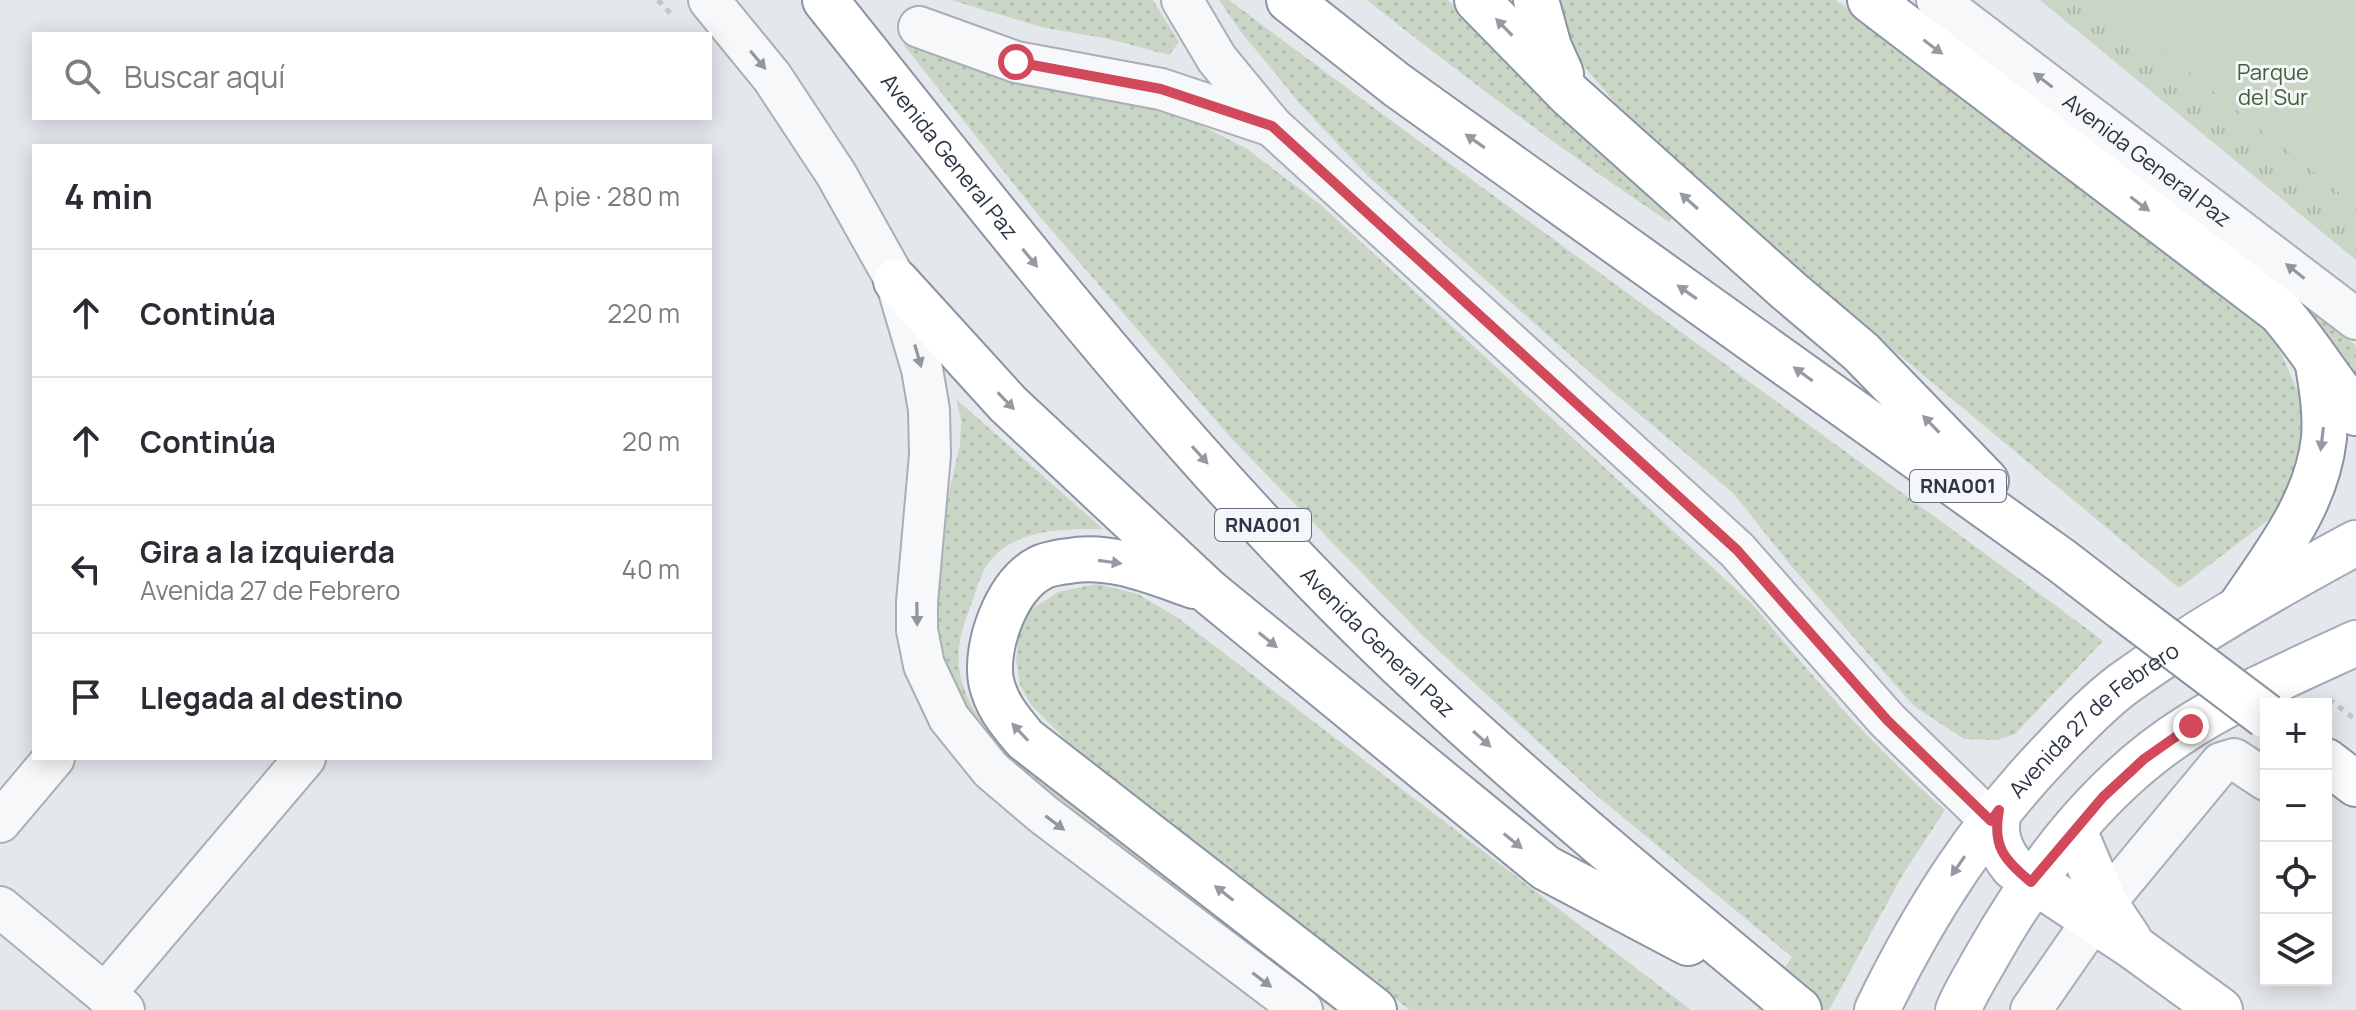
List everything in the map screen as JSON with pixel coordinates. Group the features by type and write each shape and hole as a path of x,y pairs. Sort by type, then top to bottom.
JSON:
{"main road":[{"name":"Avenida General Paz","path":"825,0 1037,267 1142,392 1262,525 1397,662 1577,826 1784,997"},
{"name":"RNA001","path":"1289,0 1397,85 2062,561 2123,608 2263,698"},
{"path":"1477,0 1570,95 1861,352 2062,561"},
{"path":"1536,0 1549,47 1570,95"},
{"path":"1870,0 2252,288 2280,312 2301,336 2356,413"},
{"path":"896,281 1008,404 1208,591 1546,868 1784,997"},
{"path":"2240,607 2293,527 2313,486 2324,439 2324,401 2317,362"},
{"name":"Avenida 27 de Febrero","path":"1877,1010 1909,944 1954,872 1995,815 2071,732 2121,686 2240,607 2356,543"},
{"path":"1208,591 1132,566 1103,560 1072,560 1040,568 1016,590 1001,617 992,647 991,681 1002,712 1025,739 1374,1010"},
{"path":"2268,698 2356,610"},
{"path":"2269,698 2356,643"},
{"path":"1958,1010 2031,882 2103,797 2144,759 2191,726 2260,702"},
{"path":"2332,766 2356,784"},
{"path":"1995,815 2001,851 2013,867 2031,882 2100,913 2135,948 2220,1010"},
{"path":"2074,830 2100,913"}],"street":[{"path":"709,0 772,77 836,174 896,281 922,369 929,410 930,455 917,630 924,665 949,718 991,770 1044,815 1302,1010"},
{"path":"1182,0 1217,59 1272,126 1737,550 1887,720 1995,815"},
{"name":"Avenida General Paz","path":"1937,0 2356,319"},
{"path":"919,27 1016,62 1161,89 1272,126"},
{"path":"2031,1010 2100,913 2221,763 2234,759 2260,776"},
{"path":"0,822 52,760"},
{"path":"0,907 114,1002 303,760"}],"path":[{"path":"2323,695 2356,720"}],"green space":[{"path":"951,0 1153,0 1179,42 1169,55 1105,38 1045,28"},
{"path":"1219,0 1229,0 2103,641 2015,734 1997,740 1964,739 1914,706 1793,568 1734,494 1594,376 1369,177 1301,105"},
{"path":"1367,0 1448,0 1675,214 1669,222 1630,196"},
{"path":"1557,0 1836,0 2245,311 2274,337 2302,401 2305,425 2302,450 2286,496 2270,519 2179,588 1795,268 1629,119 1583,65 1568,38"},
{"path":"1904,0 2323,317 2356,346 2356,388"},
{"name":"Parque del Sur","path":"2040,0 2356,0 2356,260"},
{"name":"Parque del Sur","path":"2099,0 2356,0 2356,206"},
{"path":"903,44 973,68 1121,96 1179,114 1247,149 1321,205 1754,606 1845,712 1945,810 1903,874 1829,1010 1757,1010 1792,957 1596,795 1423,636 1231,438 1036,212"},
{"path":"956,399 1103,529 1057,530 1027,537 1013,542 989,562 980,578 960,639 959,670 975,711 1022,764 1348,1010 1334,1010 1017,767 973,721 945,663 936,626 936,547 960,445 961,421"},
{"path":"1097,584 1138,594 1178,618 1691,1010 1410,1010 1093,767 1031,705 1020,685 1016,659 1026,613 1058,592"}],"route":[{"path":"1016,62 1161,89 1272,126 1737,550 1887,720 1991,821 1999,810 1996,829 2001,851 2013,867 2031,882 2103,797 2144,759 2191,726"}]}
